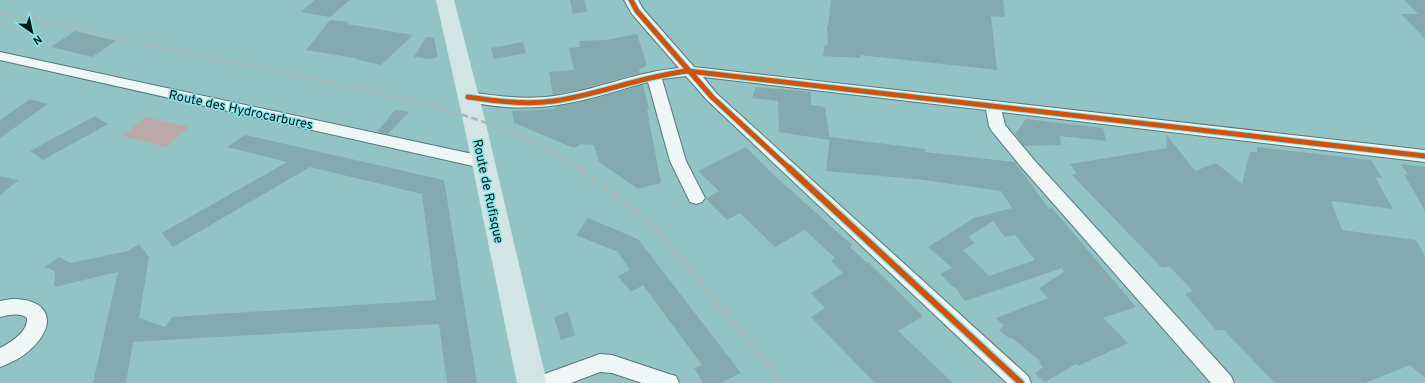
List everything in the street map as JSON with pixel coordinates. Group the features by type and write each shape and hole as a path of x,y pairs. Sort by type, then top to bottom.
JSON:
{"main road":[{"name":"Route de Rufisque","path":"445,0 532,383"}],"street":[{"path":"631,0 638,11 688,71 712,97 1020,383"},
{"name":"Route des Hydrocarbures","path":"0,56 482,162"},
{"path":"468,97 516,102 553,101 583,95 654,75 688,71 1425,156"},
{"path":"654,75 678,161 696,198"},
{"path":"993,105 997,126 1029,165 1224,383"},
{"path":"0,309 20,305 30,308 35,312 38,319 35,330 27,340 0,358"},
{"path":"546,383 600,363 612,364 669,383"}],"shaded area":[{"path":"146,117 189,127 166,147 122,136"}],"building":[{"path":"315,0 350,0 330,17 301,12"},
{"path":"570,0 584,0 587,11 573,14"},
{"path":"831,0 1003,0 1005,17 991,16 997,70 860,55 860,58 823,56 825,45 828,45 827,26"},
{"path":"1405,0 1425,0 1425,39 1401,14 1418,14"},
{"path":"330,20 348,22 347,24 413,35 381,65 355,59 356,58 306,50"},
{"path":"75,31 116,41 92,57 51,47"},
{"path":"637,34 647,66 639,69 640,73 553,95 549,72 574,70 569,48 580,47 579,41 605,40"},
{"path":"426,37 434,38 438,57 431,59 414,57"},
{"path":"523,42 526,53 494,59 491,48"},
{"path":"643,85 649,109 647,110 661,183 638,189 599,162 594,145 581,144 574,148 514,123 512,111 555,109 555,107 589,100"},
{"path":"756,87 811,92 811,105 825,107 830,140 779,132 778,101 752,98"},
{"path":"30,99 48,104 0,138 0,120"},
{"path":"395,110 409,112 388,134 377,132"},
{"path":"95,116 108,124 43,160 30,151"},
{"path":"1026,119 1103,128 1106,141 1060,136 1061,145 1024,146 1015,134"},
{"path":"1166,134 1195,171 1216,163 1242,184 1250,152 1257,152 1257,147 1371,160 1382,178 1375,177 1393,209 1331,201 1342,230 1416,240 1425,256 1425,378 1410,365 1365,383 1275,383 1224,330 1216,330 1185,294 1193,291 1169,266 1162,268 1072,175 1077,174 1070,164 1167,148"},
{"path":"245,135 444,180 477,383 447,383 439,324 133,342 126,383 93,383 118,272 54,287 55,271 45,267 59,257 70,263 128,251 139,244 149,257 139,318 165,327 172,317 436,300 422,194 310,167 173,247 162,233 287,162 227,147"},
{"path":"830,137 926,149 925,152 1015,162 1049,209 1052,208 1136,307 1103,318 1128,343 1078,366 1076,364 1045,382 1035,374 1043,367 1039,363 1041,362 1012,338 1010,339 999,330 1004,326 996,318 1048,298 1039,288 1064,272 1062,268 965,301 954,286 953,287 940,274 952,268 928,247 974,218 1012,208 1001,191 924,180 826,171","holes":["993,221 1005,237 1015,235 1035,260 989,276 963,250 975,243 968,237"]},
{"path":"746,147 775,176 852,245 850,247 867,263 868,262 923,316 898,331 953,383 875,383 811,317 825,308 811,293 843,273 831,261 835,258 805,230 775,247 740,213 727,220 706,199 719,191 698,171"},
{"path":"1401,164 1425,167 1425,211 1404,174 1408,175"},
{"path":"0,176 19,180 0,195"},
{"path":"588,218 638,239 741,373 721,383 703,383 694,368 702,365 643,285 631,292 618,276 630,270 618,252 576,235"},
{"path":"568,312 575,335 561,340 554,317"}],"railway":[{"path":"0,13 398,97 436,107 511,132 546,149 580,169"},
{"path":"579,168 626,203 659,233 783,383"}],"cycle path":[{"path":"631,0 637,11 712,97 1021,383"},
{"path":"468,97 510,102 553,101 587,94 654,76 688,71 1425,156"}]}
